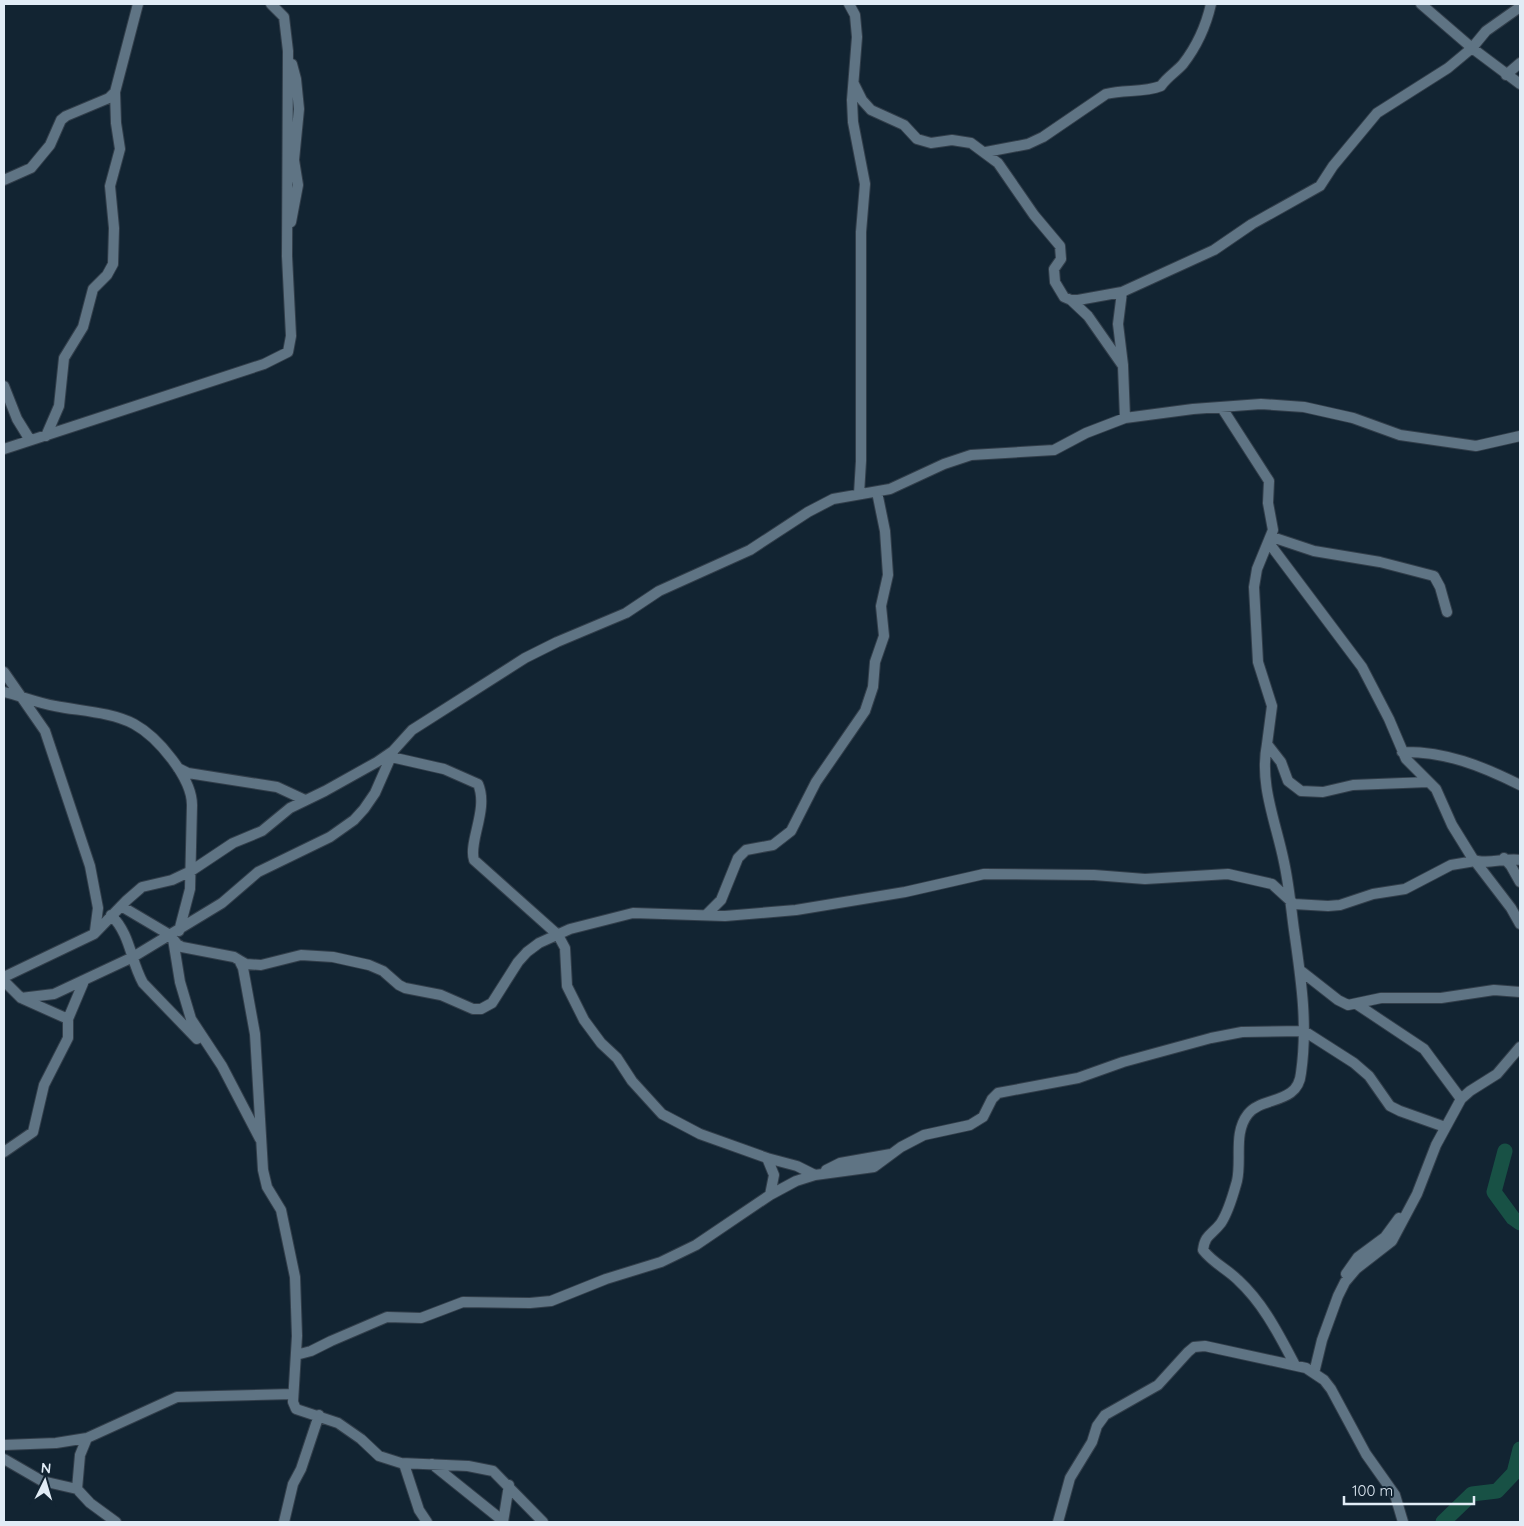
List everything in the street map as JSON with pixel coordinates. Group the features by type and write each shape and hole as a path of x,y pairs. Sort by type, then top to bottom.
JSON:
{"street":[{"path":"46,436 61,397 64,358 83,326 93,289 107,275 113,264 114,228 110,186 120,150 116,123 115,92 122,72 138,4"},
{"path":"271,4 284,17"},
{"path":"4,449 264,364 288,352 291,336 288,235 288,51 284,17 278,4"},
{"path":"849,4 855,15 857,37 853,122 865,184 861,232 861,460 859,494"},
{"path":"986,152 1028,144 1044,137 1106,94 1118,90 1150,89 1161,86 1167,77 1184,63 1197,44 1206,24 1211,4"},
{"path":"1421,4 1472,48 1520,84"},
{"path":"1071,300 1122,292 1214,250 1252,224 1314,190 1326,179 1333,166 1377,113 1427,82 1472,48 1486,31 1520,7"},
{"path":"1506,75 1520,63"},
{"path":"854,84 862,100 872,110 904,125 917,139 931,143 961,140 971,143 986,152 998,163 1034,215 1060,246 1061,259 1054,269 1055,282 1064,297 1071,300 1088,316 1123,366"},
{"path":"4,180 31,168 50,145 61,120 66,116 109,98 115,92"},
{"path":"1122,292 1118,324 1123,366 1125,418"},
{"path":"4,386 17,420 30,440"},
{"path":"21,998 54,994 133,957 174,935 222,903 258,872 314,846 354,820 375,794 392,754 412,730 525,658 557,642 626,613 659,591 750,550 808,512 833,499 877,492 971,455 1054,450 1086,433 1125,418 1262,404 1304,407 1353,418 1400,435 1476,446 1520,436"},
{"path":"1222,408 1269,481 1268,503 1273,530 1271,540 1258,569 1254,587 1258,662 1272,706 1264,778 1284,862 1301,971 1304,1031 1299,1085 1282,1098 1251,1110 1243,1121 1237,1178 1232,1197 1220,1223 1204,1239 1203,1250 1212,1262 1239,1280 1258,1302 1270,1319 1295,1365"},
{"path":"707,914 721,900 738,858 746,850 773,845 790,831 816,782 865,710 873,687 875,662 884,636 881,606 888,575 885,531 877,492"},
{"path":"1271,540 1314,551 1380,562 1434,576 1438,581 1447,612"},
{"path":"1271,540 1370,680 1406,759 1436,789 1452,825 1475,861 1520,922"},
{"path":"4,672 45,731 85,847 98,902 98,915 94,934"},
{"path":"4,692 21,694 43,704 96,713 132,723 153,738 188,783 192,793 189,898 174,935 186,1006 194,1025 216,1056 262,1144"},
{"path":"1267,744 1281,762 1288,781 1301,791 1323,792 1353,786 1428,782"},
{"path":"1402,752 1421,751 1459,758 1520,785"},
{"path":"4,977 94,934 142,887 172,880 191,871 233,843 262,831 290,808 392,754 444,769 478,784 481,800 478,829 472,850 474,860 558,935 565,948 567,986 584,1020 601,1043 617,1058 632,1081 662,1114 700,1134 818,1174"},
{"path":"177,767 188,773 277,788 305,800"},
{"path":"121,906 174,935 182,947 239,960 246,964 261,965 301,955 315,954 340,958 383,971 405,988 441,994 474,1009 481,1009 492,1003 527,952 539,943 570,929 633,913 725,916 796,910 905,892 984,874 1094,875 1145,879 1228,874 1272,884 1290,901 1301,905 1340,905 1360,897 1405,889 1451,865 1504,858 1520,860"},
{"path":"1504,858 1520,882"},
{"path":"112,915 124,930 143,983 216,1056"},
{"path":"239,960 246,977 255,1034 262,1144 267,1187 281,1210 295,1277 296,1354 293,1394 296,1410 319,1415 338,1423 351,1431 378,1456 401,1463 493,1470 543,1522"},
{"path":"1301,971 1338,1000 1348,1005 1381,998 1441,998 1494,990 1520,992"},
{"path":"4,1152 33,1132 44,1085 68,1038 68,1020 84,980"},
{"path":"4,982 21,998 68,1020"},
{"path":"1358,1004 1424,1049 1461,1099"},
{"path":"296,1354 311,1351 331,1340 387,1317 421,1318 463,1302 530,1304 561,1298 606,1279 678,1255 796,1181 818,1174 874,1167 891,1154 930,1133 970,1125 983,1117 992,1099 998,1093 1078,1078 1124,1062 1211,1038 1242,1032 1304,1031 1354,1063 1369,1076 1390,1106 1445,1127"},
{"path":"1314,1373 1322,1340 1345,1282 1346,1274 1352,1264 1385,1237 1396,1220 1406,1213 1417,1194 1445,1127 1461,1099 1497,1074 1520,1047"},
{"path":"767,1158 774,1175 770,1196"},
{"path":"1058,1522 1070,1478 1092,1442 1097,1426 1105,1416 1158,1385 1194,1347 1205,1346 1295,1365 1314,1373 1331,1389 1366,1454 1395,1495 1402,1522"},
{"path":"4,1446 56,1443 86,1438 177,1397 293,1394"},
{"path":"284,1522 293,1484 301,1469 319,1415"},
{"path":"77,1489 80,1456 86,1438"},
{"path":"4,1459 42,1481 77,1489 90,1503 116,1522"},
{"path":"401,1463 405,1467 419,1510 427,1522"},
{"path":"432,1464 503,1522"},
{"path":"503,1522 509,1485"}],"waterway":[{"path":"1505,1151 1494,1192 1513,1218 1520,1223"},
{"path":"1443,1522 1472,1494 1497,1491 1514,1473 1520,1449"}]}
